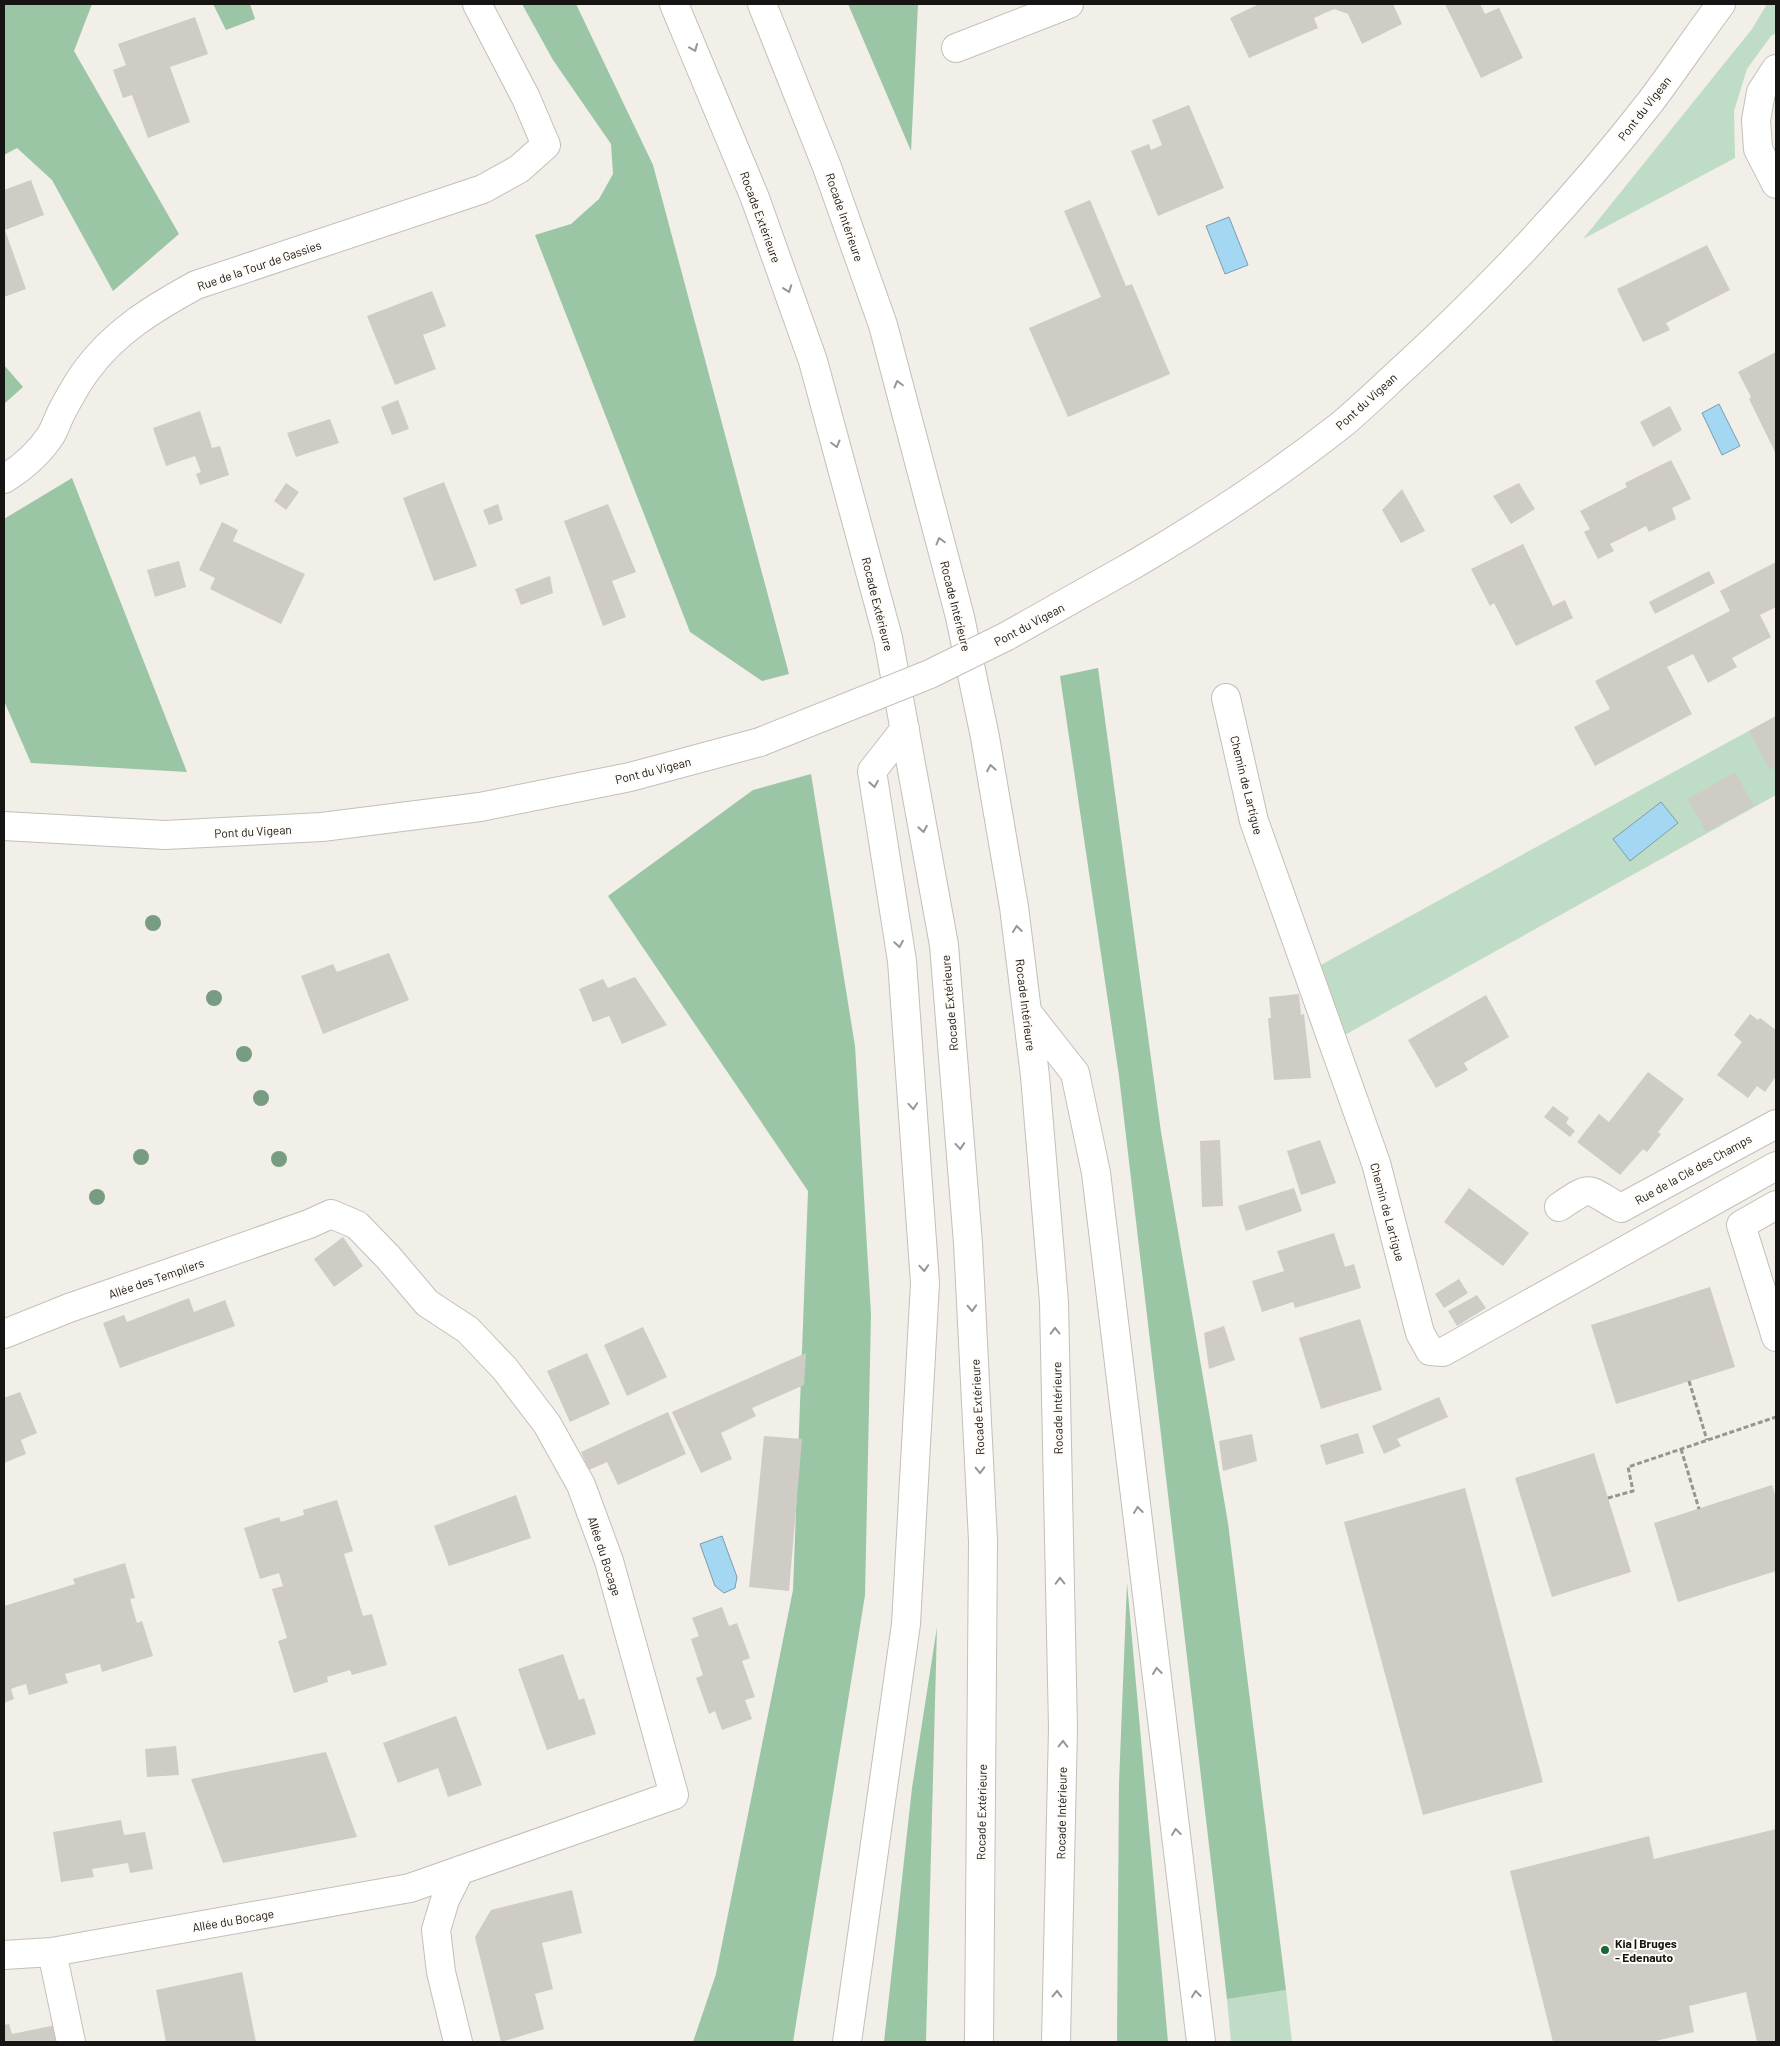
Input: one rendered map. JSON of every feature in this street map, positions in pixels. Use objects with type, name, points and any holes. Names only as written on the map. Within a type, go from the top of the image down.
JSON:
[{"type":"main road","name":"Rue de la Tour de Gassies","points":[[4,479],[16,472],[37,454],[51,434],[62,410],[86,371],[114,338],[156,307],[196,285],[483,189],[519,169],[546,145],[526,98],[477,4]]},
{"type":"main road","name":"Rocade Extérieure","points":[[674,4],[755,198],[813,361],[888,638],[944,945],[968,1243],[983,1541],[979,2042]]},
{"type":"main road","name":"Rocade Intérieure","points":[[762,4],[827,167],[883,325],[958,608],[992,775],[1014,907],[1035,1076],[1054,1302],[1063,1728],[1056,2042]]},
{"type":"main road","points":[[956,48],[1069,4]]},
{"type":"main road","name":"Pont du Vigean","points":[[4,826],[165,835],[322,827],[480,807],[630,777],[760,742],[930,674],[1006,636],[1197,528],[1342,424],[1501,275],[1586,181],[1652,100],[1721,4]]},
{"type":"main road","points":[[1776,68],[1761,92],[1756,120],[1758,149],[1776,184]]},
{"type":"main road","name":"Chemin de Lartigue","points":[[1226,698],[1254,821],[1376,1163],[1420,1334],[1430,1351],[1443,1352],[1776,1166]]},
{"type":"main road","points":[[848,2042],[906,1624],[925,1283],[902,961],[872,772],[905,729]]},
{"type":"main road","points":[[1027,1012],[1075,1073],[1096,1173],[1201,2042]]},
{"type":"main road","name":"Rue de la Clé des Champs","points":[[1559,1207],[1581,1191],[1593,1190],[1621,1208],[1776,1124]]},
{"type":"main road","points":[[1776,1206],[1741,1225],[1776,1337]]},
{"type":"main road","name":"Allée du Bocage","points":[[4,1955],[52,1952],[410,1888],[674,1795],[609,1560],[581,1485],[547,1424],[505,1369],[468,1330],[427,1304],[388,1257],[357,1225],[331,1214],[309,1224]]},
{"type":"main road","name":"Allée des Templiers","points":[[4,1334],[68,1308],[309,1224]]},
{"type":"main road","points":[[458,2042],[441,1972],[436,1930],[445,1900],[460,1870]]},
{"type":"main road","points":[[52,1952],[71,2042]]},
{"type":"path","points":[[1689,1381],[1707,1441]]},
{"type":"path","points":[[1608,1498],[1633,1491],[1628,1467],[1776,1417]]},
{"type":"path","points":[[1681,1449],[1699,1509]]},
{"type":"green space","points":[[4,4],[92,4],[74,51],[179,234],[113,291],[52,180],[17,148],[4,155]]},
{"type":"green space","points":[[213,4],[250,4],[255,19],[226,30]]},
{"type":"green space","points":[[522,4],[576,4],[653,165],[789,674],[762,681],[690,632],[535,235],[571,224],[599,199],[613,174],[611,144],[553,60]]},
{"type":"green space","points":[[848,4],[918,4],[911,151]]},
{"type":"green space","points":[[1767,4],[1776,4],[1776,33],[1771,36],[1747,69],[1734,111],[1735,158],[1583,239],[1752,29]]},
{"type":"green space","points":[[4,365],[23,387],[4,404]]},
{"type":"green space","points":[[72,478],[187,772],[31,763],[4,701],[4,519]]},
{"type":"green space","points":[[1098,668],[1161,1132],[1228,1523],[1286,1990],[1227,1999],[1119,1076],[1060,676]]},
{"type":"green space","points":[[1776,716],[1776,795],[1343,1036],[1319,966]]},
{"type":"green space","points":[[811,774],[855,1046],[871,1314],[865,1595],[793,2042],[693,2042],[716,1974],[793,1590],[808,1191],[608,896],[753,790]]},
{"type":"green space","points":[[1127,1583],[1168,2042],[1117,2042],[1119,1783]]},
{"type":"green space","points":[[937,1627],[926,2042],[884,2042],[912,1788]]},
{"type":"green space","points":[[1286,1990],[1292,2042],[1231,2042],[1227,1999]]},
{"type":"water","points":[[1229,217],[1248,265],[1225,274],[1206,226]]},
{"type":"water","points":[[1719,404],[1740,446],[1722,455],[1702,413]]},
{"type":"water","points":[[1661,802],[1678,823],[1630,861],[1613,839]]},
{"type":"water","points":[[722,1536],[737,1577],[735,1588],[724,1593],[715,1586],[700,1544]]},
{"type":"building","points":[[1259,4],[1393,4],[1402,24],[1362,44],[1348,14],[1334,9],[1314,18],[1318,28],[1249,58],[1230,18]]},
{"type":"building","points":[[1445,4],[1480,4],[1485,14],[1499,8],[1523,58],[1481,78]]},
{"type":"building","points":[[195,17],[208,54],[170,67],[190,122],[148,138],[132,95],[123,98],[113,70],[126,65],[118,44]]},
{"type":"building","points":[[1189,105],[1224,188],[1158,216],[1131,151],[1149,144],[1151,150],[1162,145],[1152,120]]},
{"type":"building","points":[[31,180],[44,215],[5,230],[26,289],[4,297],[4,190]]},
{"type":"building","points":[[1090,200],[1126,286],[1132,284],[1170,374],[1068,417],[1029,328],[1101,297],[1064,211]]},
{"type":"building","points":[[1707,245],[1730,290],[1666,323],[1670,330],[1643,342],[1617,289]]},
{"type":"building","points":[[432,291],[446,326],[423,335],[436,369],[395,385],[367,316]]},
{"type":"building","points":[[1776,352],[1776,454],[1738,372]]},
{"type":"building","points":[[398,400],[409,429],[392,435],[381,407]]},
{"type":"building","points":[[1670,406],[1682,430],[1653,447],[1640,422]]},
{"type":"building","points":[[200,411],[212,448],[220,446],[229,475],[200,485],[196,474],[201,472],[195,456],[166,466],[153,428]]},
{"type":"building","points":[[330,419],[339,443],[296,457],[287,433]]},
{"type":"building","points":[[1671,460],[1691,499],[1672,508],[1676,519],[1649,532],[1646,526],[1610,544],[1614,551],[1598,559],[1584,532],[1590,529],[1580,511],[1627,487],[1625,483]]},
{"type":"building","points":[[444,482],[477,566],[434,581],[403,498]]},
{"type":"building","points":[[286,483],[299,492],[286,510],[274,501]]},
{"type":"building","points":[[1519,483],[1535,509],[1511,524],[1493,496]]},
{"type":"building","points":[[1402,489],[1425,531],[1401,543],[1382,510]]},
{"type":"building","points":[[498,504],[503,520],[489,525],[483,510]]},
{"type":"building","points":[[608,504],[636,572],[612,581],[626,617],[603,626],[564,521]]},
{"type":"building","points":[[222,522],[238,530],[233,541],[305,574],[281,624],[210,589],[215,578],[199,570]]},
{"type":"building","points":[[1523,544],[1553,606],[1565,600],[1573,618],[1516,646],[1494,603],[1490,606],[1471,569]]},
{"type":"building","points":[[179,561],[186,587],[155,597],[147,570]]},
{"type":"building","points":[[1776,562],[1776,607],[1760,615],[1771,637],[1732,658],[1737,667],[1708,683],[1693,654],[1667,667],[1692,714],[1595,766],[1574,727],[1610,709],[1595,681],[1730,611],[1720,591]]},
{"type":"building","points":[[1709,571],[1715,583],[1655,614],[1649,602]]},
{"type":"building","points":[[550,576],[553,593],[521,605],[515,589]]},
{"type":"building","points":[[1776,716],[1776,766],[1770,770],[1749,731]]},
{"type":"building","points":[[1735,772],[1754,806],[1706,832],[1688,799]]},
{"type":"building","points":[[389,953],[409,1000],[323,1034],[301,976],[333,964],[337,972]]},
{"type":"building","points":[[635,977],[667,1025],[622,1044],[609,1016],[593,1022],[579,989],[603,979],[608,988]]},
{"type":"building","points":[[1299,994],[1301,1015],[1304,1014],[1311,1078],[1274,1080],[1268,1018],[1271,1018],[1269,997]]},
{"type":"building","points":[[1486,995],[1509,1037],[1464,1063],[1468,1070],[1436,1088],[1408,1040]]},
{"type":"building","points":[[1750,1014],[1758,1020],[1760,1018],[1776,1030],[1776,1076],[1765,1092],[1757,1086],[1748,1098],[1717,1075],[1742,1042],[1734,1035]]},
{"type":"building","points":[[1648,1072],[1684,1099],[1658,1132],[1661,1134],[1647,1152],[1643,1149],[1620,1175],[1577,1142],[1599,1114],[1609,1122]]},
{"type":"building","points":[[1553,1106],[1569,1118],[1566,1123],[1575,1131],[1570,1137],[1544,1117]]},
{"type":"building","points":[[1220,1140],[1223,1206],[1202,1207],[1200,1141]]},
{"type":"building","points":[[1320,1140],[1336,1183],[1301,1195],[1287,1151]]},
{"type":"building","points":[[1294,1188],[1302,1211],[1246,1231],[1238,1206]]},
{"type":"building","points":[[1469,1188],[1529,1233],[1503,1266],[1444,1222]]},
{"type":"building","points":[[1334,1233],[1345,1267],[1354,1264],[1361,1288],[1295,1308],[1293,1302],[1262,1312],[1252,1281],[1284,1271],[1277,1251]]},
{"type":"building","points":[[343,1237],[363,1266],[334,1287],[314,1259]]},
{"type":"building","points":[[1459,1279],[1468,1293],[1444,1308],[1435,1294]]},
{"type":"building","points":[[1710,1287],[1735,1367],[1616,1404],[1591,1325]]},
{"type":"building","points":[[1477,1295],[1486,1308],[1457,1326],[1448,1311]]},
{"type":"building","points":[[189,1298],[194,1312],[225,1300],[235,1326],[120,1368],[103,1323],[124,1315],[127,1322]]},
{"type":"building","points":[[1360,1319],[1382,1390],[1321,1409],[1299,1338]]},
{"type":"building","points":[[1224,1326],[1235,1360],[1209,1369],[1204,1333]]},
{"type":"building","points":[[643,1327],[667,1377],[627,1396],[604,1345]]},
{"type":"building","points":[[587,1353],[610,1404],[570,1422],[547,1371]]},
{"type":"building","points":[[806,1353],[804,1385],[752,1408],[756,1416],[721,1433],[732,1459],[701,1473],[672,1412]]},
{"type":"building","points":[[20,1392],[37,1433],[21,1440],[26,1454],[4,1463],[4,1398]]},
{"type":"building","points":[[1439,1397],[1448,1417],[1397,1439],[1401,1446],[1384,1454],[1372,1426]]},
{"type":"building","points":[[668,1412],[686,1454],[618,1485],[607,1462],[589,1470],[581,1452]]},
{"type":"building","points":[[1358,1433],[1364,1453],[1326,1465],[1320,1445]]},
{"type":"building","points":[[1252,1434],[1257,1461],[1223,1471],[1219,1441]]},
{"type":"building","points":[[764,1436],[802,1439],[789,1591],[749,1587]]},
{"type":"building","points":[[1594,1453],[1631,1572],[1552,1597],[1515,1478]]},
{"type":"building","points":[[1772,1485],[1776,1498],[1776,1571],[1678,1602],[1654,1523]]},
{"type":"building","points":[[1465,1488],[1543,1782],[1423,1815],[1344,1522]]},
{"type":"building","points":[[516,1495],[531,1538],[449,1566],[434,1526]]},
{"type":"building","points":[[337,1500],[353,1551],[344,1554],[363,1616],[372,1614],[387,1665],[352,1675],[350,1670],[327,1677],[328,1682],[294,1693],[278,1641],[287,1638],[272,1589],[283,1586],[279,1573],[260,1579],[244,1528],[279,1517],[281,1522],[304,1515],[303,1510]]},
{"type":"building","points":[[125,1563],[135,1598],[130,1599],[137,1623],[142,1621],[153,1656],[102,1672],[100,1664],[65,1674],[68,1683],[29,1695],[26,1684],[16,1687],[11,1689],[14,1699],[4,1703],[4,1606],[75,1584],[73,1579]]},
{"type":"building","points":[[722,1607],[729,1626],[737,1623],[750,1658],[742,1661],[755,1697],[745,1700],[752,1719],[722,1730],[715,1711],[709,1714],[696,1678],[703,1675],[691,1639],[699,1636],[692,1618]]},
{"type":"building","points":[[563,1654],[579,1700],[584,1698],[596,1734],[547,1750],[518,1669]]},
{"type":"building","points":[[456,1716],[482,1785],[448,1797],[438,1768],[398,1783],[383,1743]]},
{"type":"building","points":[[176,1746],[179,1775],[147,1777],[145,1749]]},
{"type":"building","points":[[326,1752],[357,1837],[223,1863],[191,1779]]},
{"type":"building","points":[[121,1820],[124,1835],[145,1832],[153,1869],[130,1873],[128,1863],[92,1869],[94,1877],[61,1882],[53,1832]]},
{"type":"building","points":[[1776,1829],[1776,2042],[1757,2042],[1746,1992],[1689,2006],[1694,2032],[1651,2042],[1553,2042],[1510,1871],[1649,1836],[1654,1859]]},
{"type":"building","points":[[572,1890],[582,1933],[542,1943],[553,1989],[535,1994],[544,2029],[501,2042],[475,1937],[491,1910]]},
{"type":"building","points":[[242,1972],[256,2042],[166,2042],[156,1990]]},
{"type":"building","points":[[9,2024],[12,2034],[56,2025],[60,2042],[4,2042],[4,2025]]},
{"type":"place","name":"Kia | Bruges - Edenauto","points":[[1605,1950]]}]
